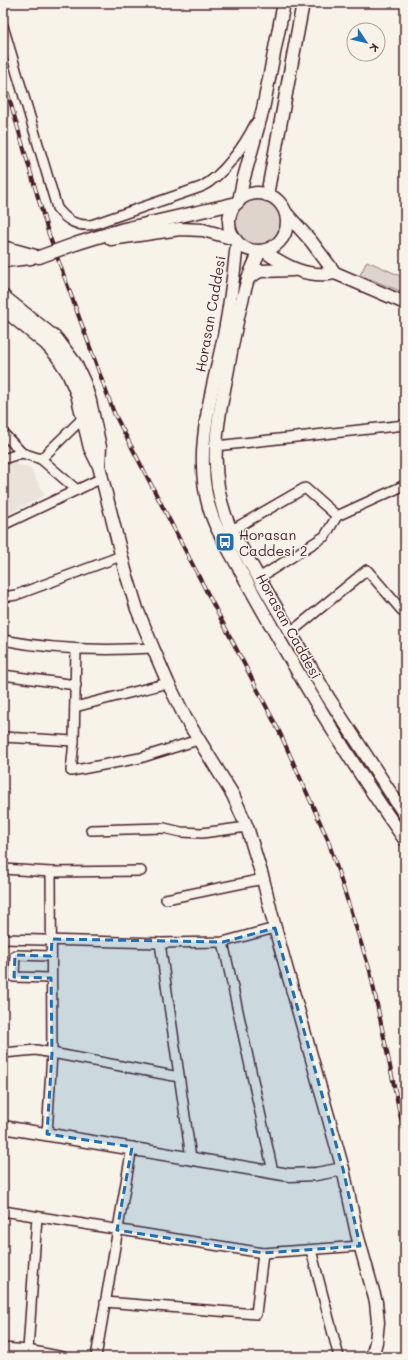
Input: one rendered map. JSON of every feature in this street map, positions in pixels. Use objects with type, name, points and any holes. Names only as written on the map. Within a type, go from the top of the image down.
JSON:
[{"type":"street","points":[[284,3],[263,109],[238,202],[233,208],[229,219],[231,231],[236,240],[246,249],[262,251],[297,270],[312,274],[335,274],[405,304]]},
{"type":"street","points":[[267,195],[303,3]]},
{"type":"street","points":[[3,26],[57,208],[67,219],[76,224],[86,226],[94,224],[201,187],[210,182],[242,146],[263,109]]},
{"type":"street","points":[[4,262],[39,257],[124,228],[238,202],[252,194],[267,195],[280,203],[286,213],[311,241],[335,274]]},
{"type":"street","points":[[262,251],[275,246],[283,237],[287,225],[286,213]]},
{"type":"street","points":[[78,243],[180,229],[203,230],[236,240]]},
{"type":"street","name":"Horasan Caddesi","points":[[236,240],[235,265],[224,334],[205,426],[204,474],[210,510],[221,536],[302,682],[352,762],[405,840]]},
{"type":"street","points":[[3,247],[39,257]]},
{"type":"street","name":"Horasan Caddesi","points":[[262,251],[248,278],[221,398],[216,446],[219,494],[226,517],[232,530],[290,633],[350,733],[405,815]]},
{"type":"street","points":[[248,278],[260,271],[297,270]]},
{"type":"street","points":[[3,296],[57,340],[75,363],[84,382],[100,447],[101,472],[121,556],[137,609],[152,648],[168,683],[198,740],[229,788],[247,827],[263,879],[274,928],[343,1169],[360,1246],[374,1293],[377,1312],[377,1332],[372,1357]]},
{"type":"street","points":[[3,309],[38,336],[60,360],[72,380],[90,448],[101,472]]},
{"type":"street","points":[[41,459],[83,418]]},
{"type":"street","points":[[216,446],[405,425]]},
{"type":"street","points":[[3,433],[22,453],[41,459],[77,490]]},
{"type":"street","points":[[3,459],[22,453]]},
{"type":"street","points":[[3,526],[77,490],[101,472]]},
{"type":"street","points":[[259,578],[325,536],[337,516],[405,485]]},
{"type":"street","points":[[232,530],[305,488],[337,516]]},
{"type":"street","points":[[3,597],[16,595],[121,556]]},
{"type":"street","points":[[290,633],[367,570],[405,614]]},
{"type":"street","points":[[3,640],[28,645],[76,650],[152,648]]},
{"type":"street","points":[[76,650],[74,741],[70,771],[140,758],[198,740]]},
{"type":"street","points":[[3,676],[76,685]]},
{"type":"street","points":[[75,706],[168,683]]},
{"type":"street","points":[[3,737],[74,741]]},
{"type":"street","points":[[91,830],[164,828],[181,832],[202,833],[247,827]]},
{"type":"street","points":[[3,869],[51,872],[141,871]]},
{"type":"street","points":[[47,1134],[52,1053],[51,872]]},
{"type":"street","points":[[166,899],[263,879]]},
{"type":"street","points":[[3,939],[52,939],[160,943],[223,942],[274,928]]},
{"type":"street","points":[[223,942],[272,1172]]},
{"type":"street","points":[[160,943],[191,1158]]},
{"type":"street","points":[[51,956],[15,955],[14,977],[51,978]]},
{"type":"street","points":[[3,1053],[36,1050],[179,1077]]},
{"type":"street","points":[[3,1127],[132,1147],[289,1175],[302,1175],[343,1169]]},
{"type":"street","points":[[96,1357],[132,1147]]},
{"type":"street","points":[[3,1211],[263,1253],[360,1246]]},
{"type":"street","points":[[28,1350],[37,1217]]},
{"type":"street","points":[[311,1250],[339,1357]]},
{"type":"street","points":[[105,1302],[256,1314],[263,1253]]},
{"type":"street","points":[[3,1348],[28,1350],[63,1357]]},
{"type":"highlighted area","points":[[275,928],[343,1169],[360,1246],[263,1253],[117,1230],[132,1147],[47,1134],[52,1053],[51,978],[14,977],[15,955],[51,956],[52,939],[223,942]]},
{"type":"shaded area","points":[[263,199],[275,205],[280,213],[280,231],[275,239],[267,244],[253,245],[241,239],[236,231],[235,217],[241,205],[249,200]]},
{"type":"shaded area","points":[[367,261],[405,278],[405,293],[360,275]]},
{"type":"shaded area","points":[[7,462],[30,468],[45,495],[3,517],[3,464]]},
{"type":"railway","points":[[3,77],[48,232],[114,413],[280,733],[328,840],[370,971],[404,1133],[405,1153]]},
{"type":"place","name":"Horasan Caddesi 2","points":[[225,542]]}]
